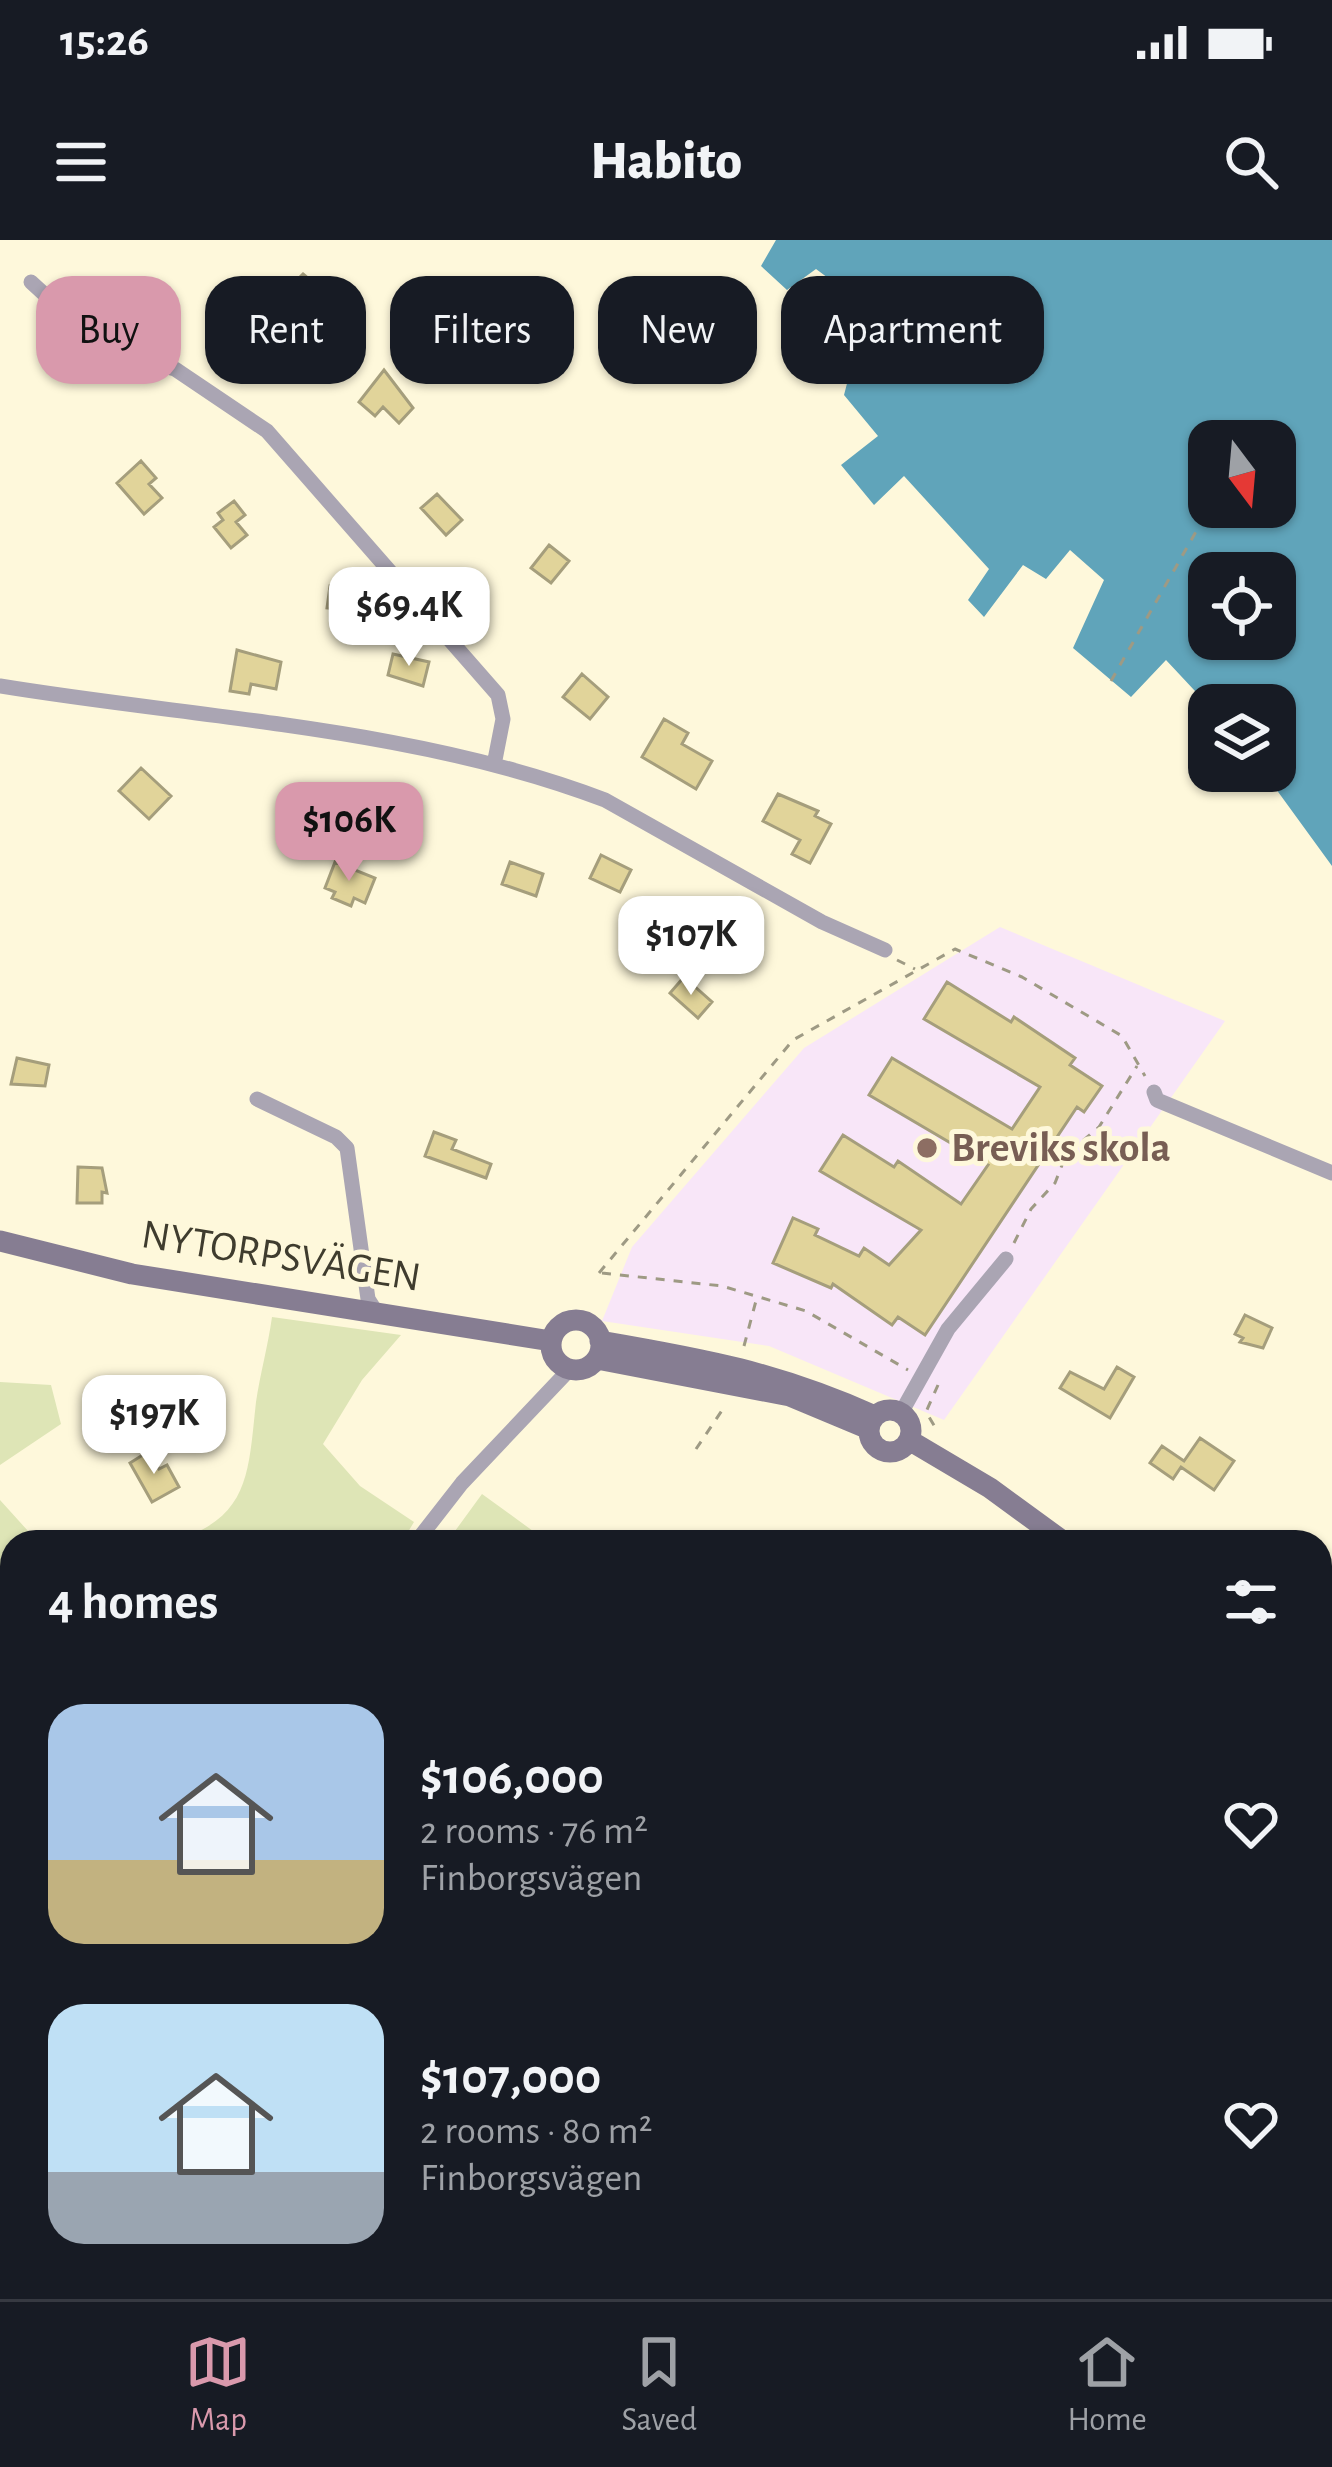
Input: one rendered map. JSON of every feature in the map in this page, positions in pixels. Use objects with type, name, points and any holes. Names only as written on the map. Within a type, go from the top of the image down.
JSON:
[{"type":"street","points":[[31,282],[104,350],[175,369],[267,430],[498,695],[502,719],[494,765]]},
{"type":"street","points":[[0,686],[333,735],[494,765],[605,800],[822,922],[885,950]]},
{"type":"street","points":[[1154,1092],[1157,1100],[1332,1173]]},
{"type":"street","points":[[257,1099],[336,1137],[347,1148],[374,1310]]},
{"type":"street","name":"NYTORPSVÄGEN","points":[[0,1241],[132,1274],[551,1341]]},
{"type":"street","points":[[901,1413],[949,1329],[1006,1259]]},
{"type":"street","points":[[569,1370],[554,1358],[551,1341],[557,1328],[573,1321],[589,1323],[598,1350]]},
{"type":"street","points":[[426,1530],[569,1370],[583,1369],[598,1350]]},
{"type":"street","points":[[598,1350],[740,1365],[796,1381],[872,1422]]},
{"type":"street","points":[[888,1410],[901,1413],[909,1423],[909,1440],[900,1449],[886,1451],[873,1444],[872,1422],[888,1410]]},
{"type":"street","points":[[909,1440],[990,1488],[1048,1530]]},
{"type":"path","points":[[1111,681],[1198,528]]},
{"type":"path","points":[[949,1439],[931,1427],[926,1412],[940,1386],[806,1311],[722,1286],[598,1273],[793,1040],[955,949],[973,952],[1123,1036],[1154,1092]]},
{"type":"path","points":[[885,950],[916,970]]},
{"type":"path","points":[[1006,1259],[1031,1209],[1055,1183],[1066,1155],[1099,1127],[1138,1064]]},
{"type":"shaded area","name":"Breviks skola","points":[[1000,927],[1225,1021],[944,1420],[769,1346],[602,1321],[632,1247],[804,1048]]},
{"type":"green space","points":[[272,1317],[401,1335],[362,1380],[323,1444],[360,1486],[414,1522],[409,1530],[201,1530],[230,1507],[240,1490],[251,1451]]},
{"type":"green space","points":[[0,1382],[51,1385],[61,1424],[0,1465]]},
{"type":"green space","points":[[482,1494],[532,1530],[456,1530]]},
{"type":"green space","points":[[0,1500],[27,1530],[0,1530]]},
{"type":"water","points":[[776,240],[1332,240],[1332,866],[1278,792],[1296,792],[1296,684],[1188,684],[1166,660],[1131,697],[1073,648],[1104,580],[1070,550],[1046,579],[1023,565],[984,617],[968,600],[989,569],[904,476],[874,505],[841,465],[878,436],[844,395],[847,384],[1044,384],[1044,276],[825,276],[816,269],[806,276],[781,276],[781,284],[761,266]]},
{"type":"building","points":[[384,370],[390,384],[413,408],[399,423],[383,407],[375,416],[359,402]]},
{"type":"building","points":[[141,461],[156,478],[149,484],[162,498],[144,514],[117,483]]},
{"type":"building","points":[[437,494],[462,520],[446,535],[421,508]]},
{"type":"building","points":[[234,501],[245,515],[236,522],[247,535],[231,548],[214,527],[223,520],[218,513]]},
{"type":"building","points":[[549,545],[569,561],[551,583],[531,568]]},
{"type":"building","points":[[330,586],[367,592],[360,630],[335,626],[338,609],[327,608]]},
{"type":"building","points":[[237,650],[281,662],[276,689],[251,684],[249,694],[230,691]]},
{"type":"building","points":[[393,654],[429,662],[423,686],[388,675]]},
{"type":"building","points":[[582,674],[608,697],[590,719],[563,697]]},
{"type":"building","points":[[664,719],[688,733],[682,744],[712,761],[696,789],[642,757]]},
{"type":"building","points":[[141,768],[171,796],[149,819],[119,791]]},
{"type":"building","points":[[778,794],[818,811],[815,816],[831,824],[810,863],[792,854],[800,840],[763,821]]},
{"type":"building","points":[[601,855],[631,870],[620,892],[590,878]]},
{"type":"building","points":[[335,862],[375,878],[365,903],[354,898],[351,906],[332,898],[335,892],[325,888]]},
{"type":"building","points":[[510,862],[543,874],[536,896],[502,884]]},
{"type":"building","points":[[684,977],[712,1002],[698,1018],[670,993]]},
{"type":"building","points":[[947,982],[1011,1022],[1014,1017],[1075,1058],[1070,1065],[1102,1086],[1084,1112],[1077,1107],[925,1335],[898,1317],[892,1325],[833,1284],[831,1288],[773,1263],[793,1218],[818,1229],[815,1235],[859,1256],[864,1248],[889,1265],[921,1230],[820,1171],[843,1135],[894,1167],[898,1161],[961,1204],[988,1165],[869,1095],[892,1058],[1012,1129],[1040,1087],[924,1019]]},
{"type":"building","points":[[17,1058],[49,1065],[45,1086],[11,1084]]},
{"type":"building","points":[[434,1132],[456,1140],[452,1149],[491,1164],[486,1178],[425,1156]]},
{"type":"building","points":[[78,1167],[102,1168],[107,1193],[102,1192],[102,1203],[77,1203]]},
{"type":"building","points":[[1245,1315],[1272,1328],[1263,1348],[1240,1342],[1243,1338],[1235,1334]]},
{"type":"building","points":[[1117,1367],[1134,1377],[1110,1418],[1060,1388],[1070,1372],[1104,1389]]},
{"type":"building","points":[[1200,1438],[1234,1461],[1214,1490],[1181,1467],[1173,1479],[1150,1463],[1162,1446],[1184,1461]]},
{"type":"building","points":[[149,1451],[159,1469],[167,1465],[179,1487],[152,1502],[130,1463]]},
{"type":"place","name":"Breviks skola","points":[[927,1148]]}]
